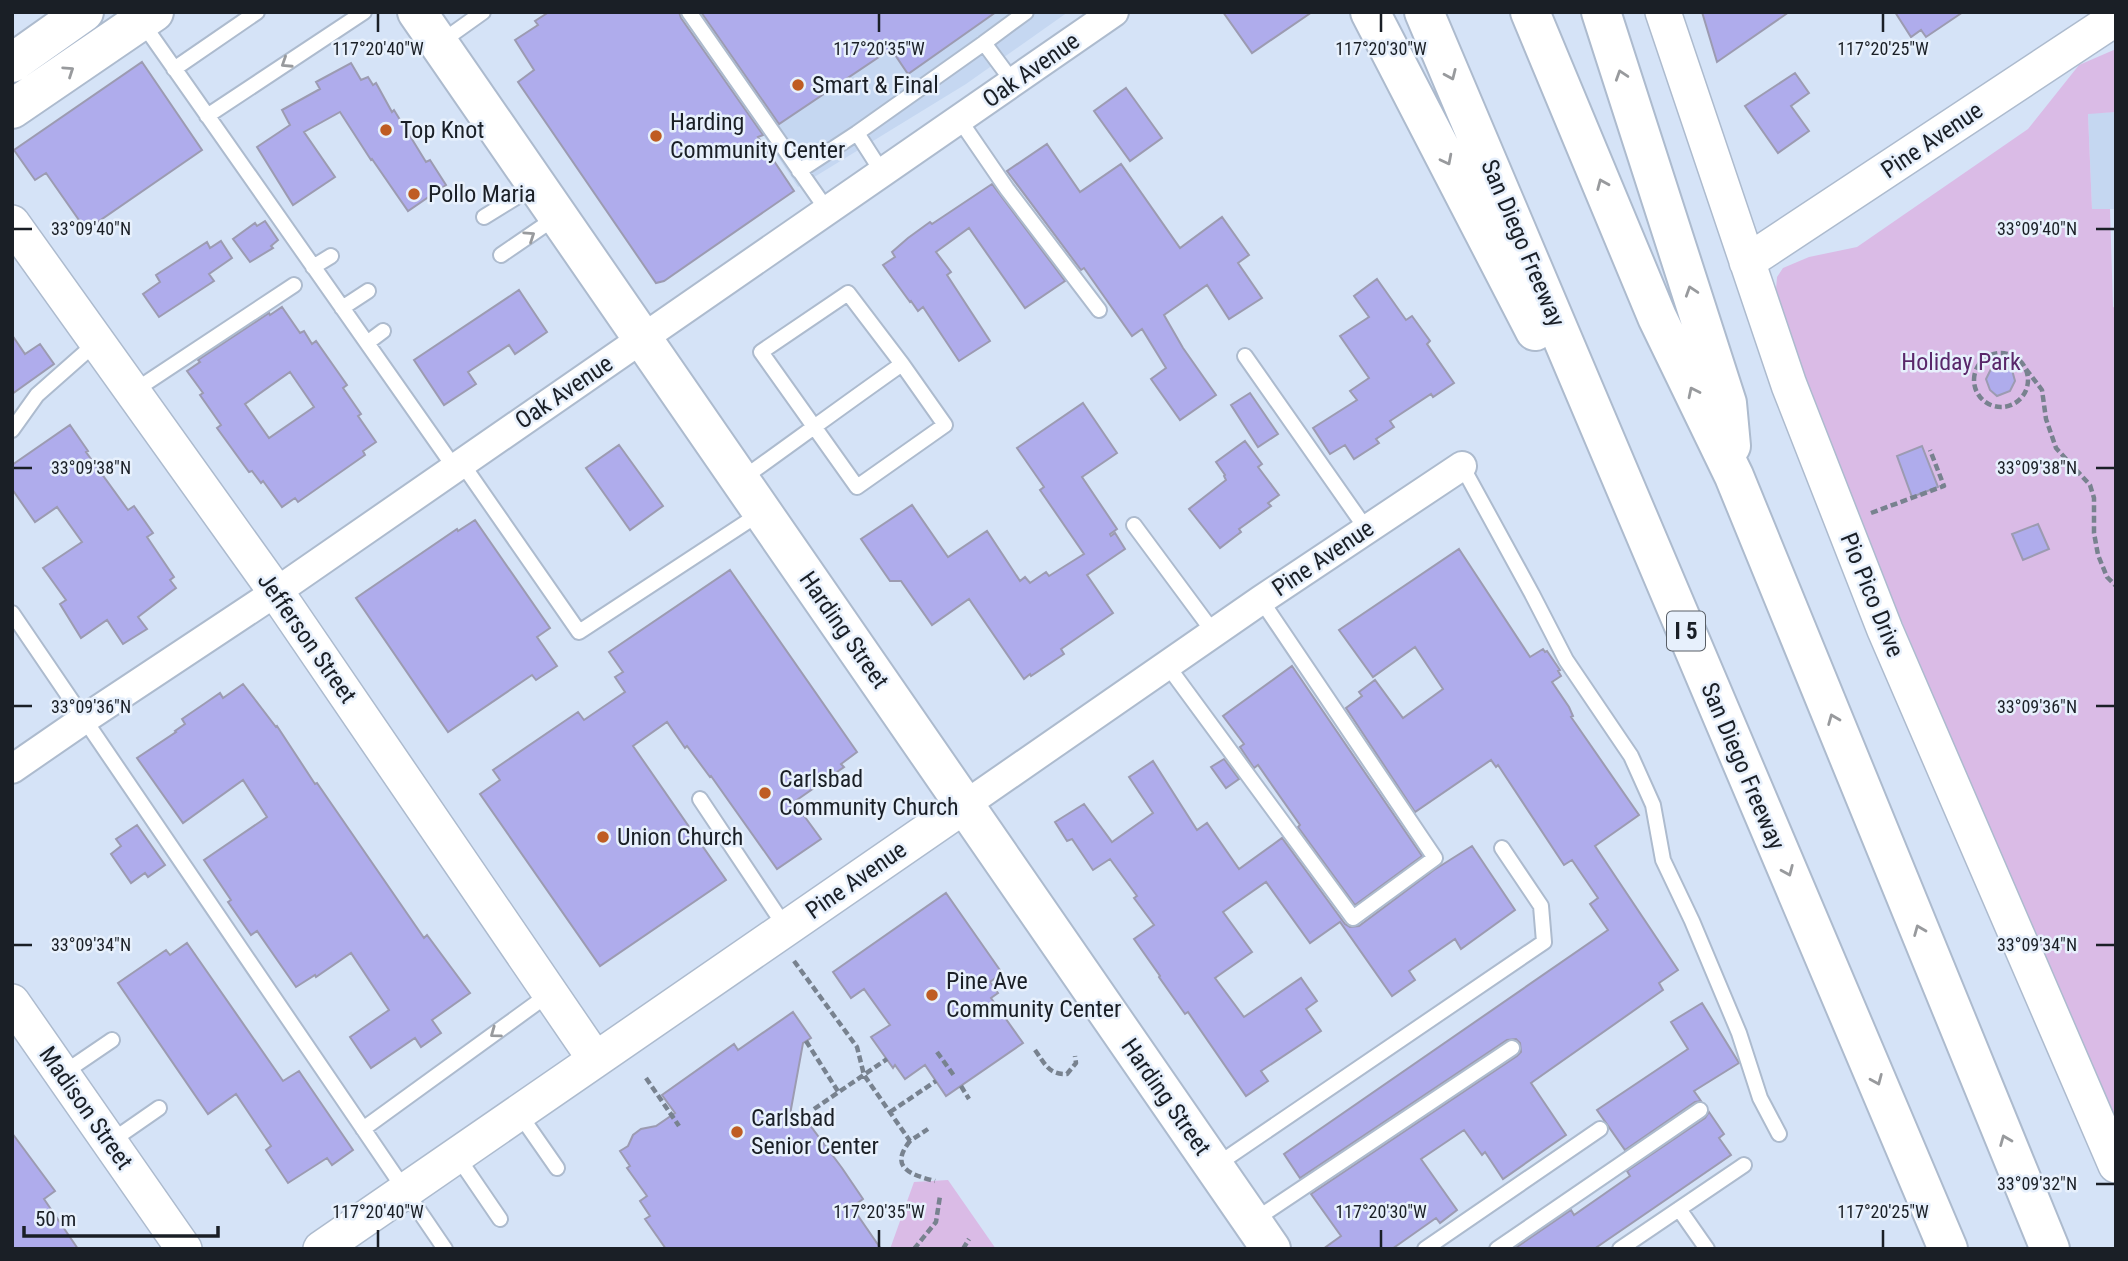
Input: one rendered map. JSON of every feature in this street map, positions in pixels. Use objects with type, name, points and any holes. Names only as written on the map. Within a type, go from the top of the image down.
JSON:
[{"type":"main road","points":[[12,63],[84,12]]},
{"type":"main road","name":"Harding Street","points":[[417,12],[1261,1235]]},
{"type":"main road","points":[[1370,12],[1669,591]]},
{"type":"main road","name":"San Diego Freeway","points":[[1424,12],[1948,1249]]},
{"type":"main road","points":[[1530,12],[1657,317],[1734,476],[2050,1249]]},
{"type":"main road","points":[[1601,12],[1727,403],[1734,476]]},
{"type":"main road","points":[[12,109],[148,17]]},
{"type":"street","name":"Oak Avenue","points":[[12,769],[275,592],[1114,12]]},
{"type":"street","name":"Pio Pico Drive","points":[[1664,12],[1788,385],[1885,630],[2116,1165]]},
{"type":"street","name":"Pine Avenue","points":[[1747,262],[2116,18]]},
{"type":"street","name":"Jefferson Street","points":[[12,223],[275,592],[595,1059]]},
{"type":"street","name":"Pine Avenue","points":[[321,1249],[595,1059],[790,944],[965,805],[1261,600],[1462,466]]},
{"type":"street","name":"Madison Street","points":[[12,1002],[184,1249]]},
{"type":"lane","points":[[174,69],[257,12]]},
{"type":"lane","points":[[207,116],[364,12]]},
{"type":"lane","points":[[438,44],[483,12]]},
{"type":"lane","points":[[689,12],[827,210]]},
{"type":"lane","points":[[799,171],[857,133],[1026,12]]},
{"type":"lane","points":[[148,17],[174,69],[366,343],[579,632],[762,512]]},
{"type":"lane","points":[[984,43],[1013,82]]},
{"type":"lane","points":[[958,120],[1099,310]]},
{"type":"lane","points":[[857,133],[882,172]]},
{"type":"lane","points":[[484,216],[537,185]]},
{"type":"lane","points":[[501,255],[558,216]]},
{"type":"lane","points":[[313,267],[331,256]]},
{"type":"lane","points":[[133,392],[294,285]]},
{"type":"lane","points":[[342,308],[368,291]]},
{"type":"lane","points":[[848,293],[902,364],[945,425],[857,487],[761,352],[848,293]]},
{"type":"lane","points":[[366,343],[383,331]]},
{"type":"lane","points":[[12,430],[37,395],[97,342]]},
{"type":"lane","points":[[1245,356],[1367,530]]},
{"type":"lane","points":[[740,480],[902,364]]},
{"type":"lane","points":[[1462,466],[1566,660],[1631,756],[1653,805],[1663,860],[1739,1033],[1760,1098],[1779,1134]]},
{"type":"lane","points":[[1134,525],[1214,633]]},
{"type":"lane","points":[[1167,665],[1353,918],[1434,858],[1261,600]]},
{"type":"lane","points":[[12,613],[445,1249]]},
{"type":"lane","points":[[700,799],[790,944]]},
{"type":"lane","points":[[1214,1167],[1544,942],[1541,906],[1502,848]]},
{"type":"lane","points":[[363,1129],[550,993]]},
{"type":"lane","points":[[62,1074],[112,1040]]},
{"type":"lane","points":[[1261,1235],[1512,1048]]},
{"type":"lane","points":[[110,1142],[159,1108]]},
{"type":"lane","points":[[1497,1249],[1700,1110]]},
{"type":"lane","points":[[518,1112],[557,1168]]},
{"type":"lane","points":[[1425,1249],[1600,1129]]},
{"type":"lane","points":[[456,1155],[500,1219]]},
{"type":"lane","points":[[1620,1249],[1744,1165]]},
{"type":"lane","points":[[1679,1209],[1707,1249]]},
{"type":"path","points":[[2026,369],[2028,378],[2023,395],[2017,402],[2009,405],[1991,405],[1974,385],[1976,368],[1989,356],[2006,353],[2014,356],[2026,369],[2042,390],[2046,419],[2056,448],[2090,485],[2094,498],[2094,533],[2098,555],[2107,577],[2116,586]]},
{"type":"path","points":[[1871,514],[1944,486],[1930,450]]},
{"type":"path","points":[[790,944],[857,1047],[863,1075],[911,1142]]},
{"type":"path","points":[[806,1041],[839,1093]]},
{"type":"path","points":[[1035,1051],[1051,1071],[1057,1074],[1067,1074],[1076,1063],[1075,1056]]},
{"type":"path","points":[[937,1052],[955,1077]]},
{"type":"path","points":[[814,1109],[887,1059]]},
{"type":"path","points":[[943,1076],[951,1072]]},
{"type":"path","points":[[646,1078],[679,1126]]},
{"type":"path","points":[[890,1112],[936,1081]]},
{"type":"path","points":[[961,1086],[969,1098]]},
{"type":"path","points":[[928,1129],[911,1142],[901,1156],[902,1165],[914,1176],[935,1181]]},
{"type":"path","points":[[914,1249],[936,1222],[940,1196]]},
{"type":"path","points":[[963,1249],[969,1238]]},
{"type":"shaded area","points":[[681,12],[1068,12],[966,84],[798,187]]},
{"type":"shaded area","points":[[2116,112],[2116,209],[2092,209],[2088,113]]},
{"type":"green space","name":"Holiday Park","points":[[2116,49],[2116,112],[2088,114],[2092,209],[2110,209],[2113,307],[2116,308],[2116,1127],[1841,478],[1775,302],[1777,277],[1783,268],[1809,257],[1857,247],[2028,129],[2079,65]]},
{"type":"green space","points":[[948,1180],[996,1249],[890,1249],[914,1182]]},
{"type":"building","name":"Harding Community Center","points":[[549,12],[679,12],[763,135],[758,137],[794,191],[664,281],[656,283],[518,82],[534,70],[515,40],[538,25],[535,21]]},
{"type":"building","name":"Smart & Final","points":[[701,12],[996,12],[908,74],[891,49],[779,124]]},
{"type":"building","points":[[1223,12],[1312,12],[1252,53]]},
{"type":"building","points":[[1702,12],[1789,12],[1717,62]]},
{"type":"building","points":[[1895,12],[1963,12],[1926,37],[1921,30],[1911,37]]},
{"type":"building","points":[[142,62],[202,150],[86,230],[46,173],[35,180],[14,150]]},
{"type":"building","points":[[351,63],[361,80],[368,77],[373,85],[376,83],[426,162],[430,160],[446,185],[408,211],[340,112],[304,132],[335,177],[293,205],[257,147],[290,125],[282,110],[320,89],[316,82]]},
{"type":"building","points":[[1795,73],[1809,93],[1791,106],[1809,131],[1778,153],[1745,106]]},
{"type":"building","points":[[1126,88],[1162,138],[1130,161],[1094,111]]},
{"type":"building","points":[[1047,144],[1080,192],[1121,164],[1180,248],[1222,217],[1249,255],[1238,263],[1262,298],[1229,319],[1207,285],[1164,315],[1216,395],[1180,420],[1151,379],[1166,368],[1142,329],[1132,336],[1084,268],[1081,270],[1007,171]]},
{"type":"building","points":[[992,184],[1065,281],[1025,308],[969,228],[936,252],[951,272],[947,275],[990,341],[959,361],[923,307],[918,311],[883,265],[895,257],[892,252],[908,238]]},
{"type":"building","points":[[265,221],[278,240],[271,246],[273,248],[250,262],[233,239],[255,223],[257,226]]},
{"type":"building","points":[[221,241],[232,258],[209,274],[214,281],[159,317],[143,294],[160,282],[156,275],[207,242],[210,248]]},
{"type":"building","points":[[1377,279],[1406,320],[1412,316],[1430,341],[1427,344],[1454,383],[1433,397],[1431,394],[1390,421],[1394,427],[1376,439],[1379,443],[1354,459],[1345,445],[1330,454],[1313,428],[1357,400],[1350,391],[1369,378],[1340,336],[1369,317],[1354,296]]},
{"type":"building","points":[[519,290],[547,332],[515,354],[509,345],[468,372],[476,384],[444,405],[414,360]]},
{"type":"building","points":[[282,307],[300,333],[304,331],[312,344],[316,341],[347,385],[343,388],[376,442],[363,451],[365,455],[298,502],[295,498],[282,507],[263,481],[261,483],[252,471],[249,472],[217,428],[221,425],[187,371],[200,362],[198,360],[269,313],[270,315]],"holes":[[[290,372],[314,407],[269,438],[245,404]]]},
{"type":"building","points":[[12,335],[25,354],[40,344],[54,364],[12,394]]},
{"type":"building","points":[[2002,365],[2012,370],[2015,381],[2010,391],[1997,396],[1990,390],[1986,379],[1992,367]]},
{"type":"building","points":[[1250,393],[1278,434],[1258,447],[1231,405]]},
{"type":"building","points":[[1083,403],[1117,453],[1082,477],[1117,529],[1111,536],[1115,533],[1125,549],[1087,575],[1113,613],[1061,649],[1064,654],[1024,679],[969,599],[932,625],[901,581],[890,581],[861,539],[912,505],[948,557],[987,531],[1020,581],[1025,577],[1030,583],[1046,572],[1049,576],[1084,554],[1040,490],[1044,487],[1017,448]]},
{"type":"building","points":[[70,425],[128,510],[134,506],[153,533],[147,537],[174,577],[170,580],[176,588],[138,617],[147,629],[123,644],[107,620],[81,638],[60,604],[66,600],[43,568],[82,542],[57,507],[35,522],[12,489],[12,465]]},
{"type":"building","points":[[1245,441],[1262,464],[1258,467],[1279,495],[1268,503],[1271,506],[1239,529],[1241,532],[1220,548],[1189,509],[1226,480],[1216,462]]},
{"type":"building","points":[[619,445],[663,506],[630,530],[586,468]]},
{"type":"building","points":[[1922,446],[1938,487],[1912,497],[1897,456]]},
{"type":"building","points":[[475,520],[550,628],[537,637],[557,666],[536,680],[532,675],[448,732],[356,598],[457,529],[458,531]]},
{"type":"building","points":[[2038,524],[2049,549],[2023,560],[2012,534]]},
{"type":"building","points":[[1459,549],[1530,657],[1543,649],[1560,670],[1558,671],[1561,676],[1552,682],[1569,707],[1573,716],[1571,717],[1639,815],[1595,846],[1678,970],[1659,983],[1663,990],[1531,1083],[1566,1135],[1503,1179],[1485,1152],[1482,1155],[1464,1130],[1421,1159],[1457,1210],[1440,1223],[1436,1218],[1392,1249],[1323,1249],[1341,1236],[1311,1194],[1517,1056],[1521,1052],[1520,1043],[1516,1039],[1507,1040],[1300,1178],[1284,1154],[1608,930],[1590,904],[1598,898],[1572,860],[1564,865],[1498,765],[1496,767],[1491,760],[1415,812],[1346,708],[1362,696],[1359,692],[1375,680],[1403,718],[1443,689],[1415,647],[1373,677],[1339,630]]},
{"type":"building","points":[[730,570],[857,752],[841,764],[844,767],[794,802],[821,839],[777,869],[711,776],[687,746],[685,748],[667,722],[633,746],[726,880],[600,966],[480,794],[500,780],[493,770],[578,712],[584,720],[625,692],[615,677],[623,672],[609,652]]},
{"type":"building","points":[[1292,666],[1422,856],[1355,905],[1298,827],[1300,825],[1258,765],[1254,768],[1240,747],[1244,744],[1223,716]]},
{"type":"building","points":[[243,684],[277,726],[424,938],[427,935],[470,993],[432,1020],[441,1033],[421,1047],[415,1038],[371,1068],[350,1037],[389,1010],[351,953],[296,987],[257,931],[251,935],[204,860],[267,817],[243,780],[183,823],[137,758],[176,732],[185,724],[182,719],[220,693],[223,698]]},
{"type":"building","points":[[1224,759],[1239,779],[1226,788],[1211,767]]},
{"type":"building","points":[[1153,761],[1197,830],[1207,823],[1239,869],[1282,838],[1345,924],[1350,927],[1359,926],[1434,870],[1472,846],[1515,910],[1461,949],[1455,939],[1409,971],[1415,980],[1392,996],[1340,922],[1310,943],[1266,882],[1223,912],[1252,952],[1215,978],[1244,1017],[1301,978],[1317,1001],[1306,1009],[1321,1031],[1261,1071],[1268,1081],[1246,1096],[1134,939],[1154,925],[1134,898],[1137,896],[1110,859],[1093,870],[1072,839],[1067,841],[1055,822],[1084,804],[1112,842],[1153,813],[1129,777]]},
{"type":"building","points":[[137,825],[165,865],[148,877],[145,873],[131,883],[111,854],[121,846],[116,839]]},
{"type":"building","name":"Pine Ave Community Center","points":[[946,893],[1002,973],[990,982],[998,993],[991,998],[1023,1043],[946,1096],[925,1065],[905,1079],[895,1065],[893,1068],[871,1037],[890,1025],[864,989],[851,998],[833,972]]},
{"type":"building","points":[[187,943],[283,1081],[299,1071],[353,1150],[332,1165],[327,1158],[288,1183],[266,1150],[271,1146],[236,1094],[208,1114],[118,983],[166,950],[170,955]]},
{"type":"building","points":[[1702,1003],[1739,1063],[1694,1091],[1701,1101],[1695,1102],[1625,1150],[1597,1110],[1688,1049],[1671,1022]]},
{"type":"building","name":"Carlsbad Senior Center","points":[[793,1012],[811,1038],[803,1043],[789,1120],[800,1112],[842,1168],[863,1199],[852,1207],[881,1249],[666,1249],[645,1219],[650,1216],[640,1201],[647,1196],[627,1168],[630,1166],[620,1151],[628,1146],[633,1135],[641,1129],[656,1126],[675,1113],[662,1095],[734,1044],[738,1050]]},
{"type":"building","points":[[1709,1112],[1724,1134],[1719,1138],[1731,1155],[1594,1249],[1514,1249],[1571,1210],[1574,1215],[1630,1176],[1627,1171],[1705,1118]]},
{"type":"building","points":[[12,1133],[55,1191],[44,1199],[78,1249],[12,1249]]},
{"type":"place","name":"Smart & Final","points":[[798,85]]},
{"type":"place","name":"Top Knot","points":[[386,130]]},
{"type":"place","name":"Harding Community Center","points":[[656,136]]},
{"type":"place","name":"Pollo Maria","points":[[414,194]]},
{"type":"place","name":"Carlsbad Community Church","points":[[765,793]]},
{"type":"place","name":"Union Church","points":[[603,837]]},
{"type":"place","name":"Pine Ave Community Center","points":[[932,995]]},
{"type":"place","name":"Carlsbad Senior Center","points":[[737,1132]]}]
